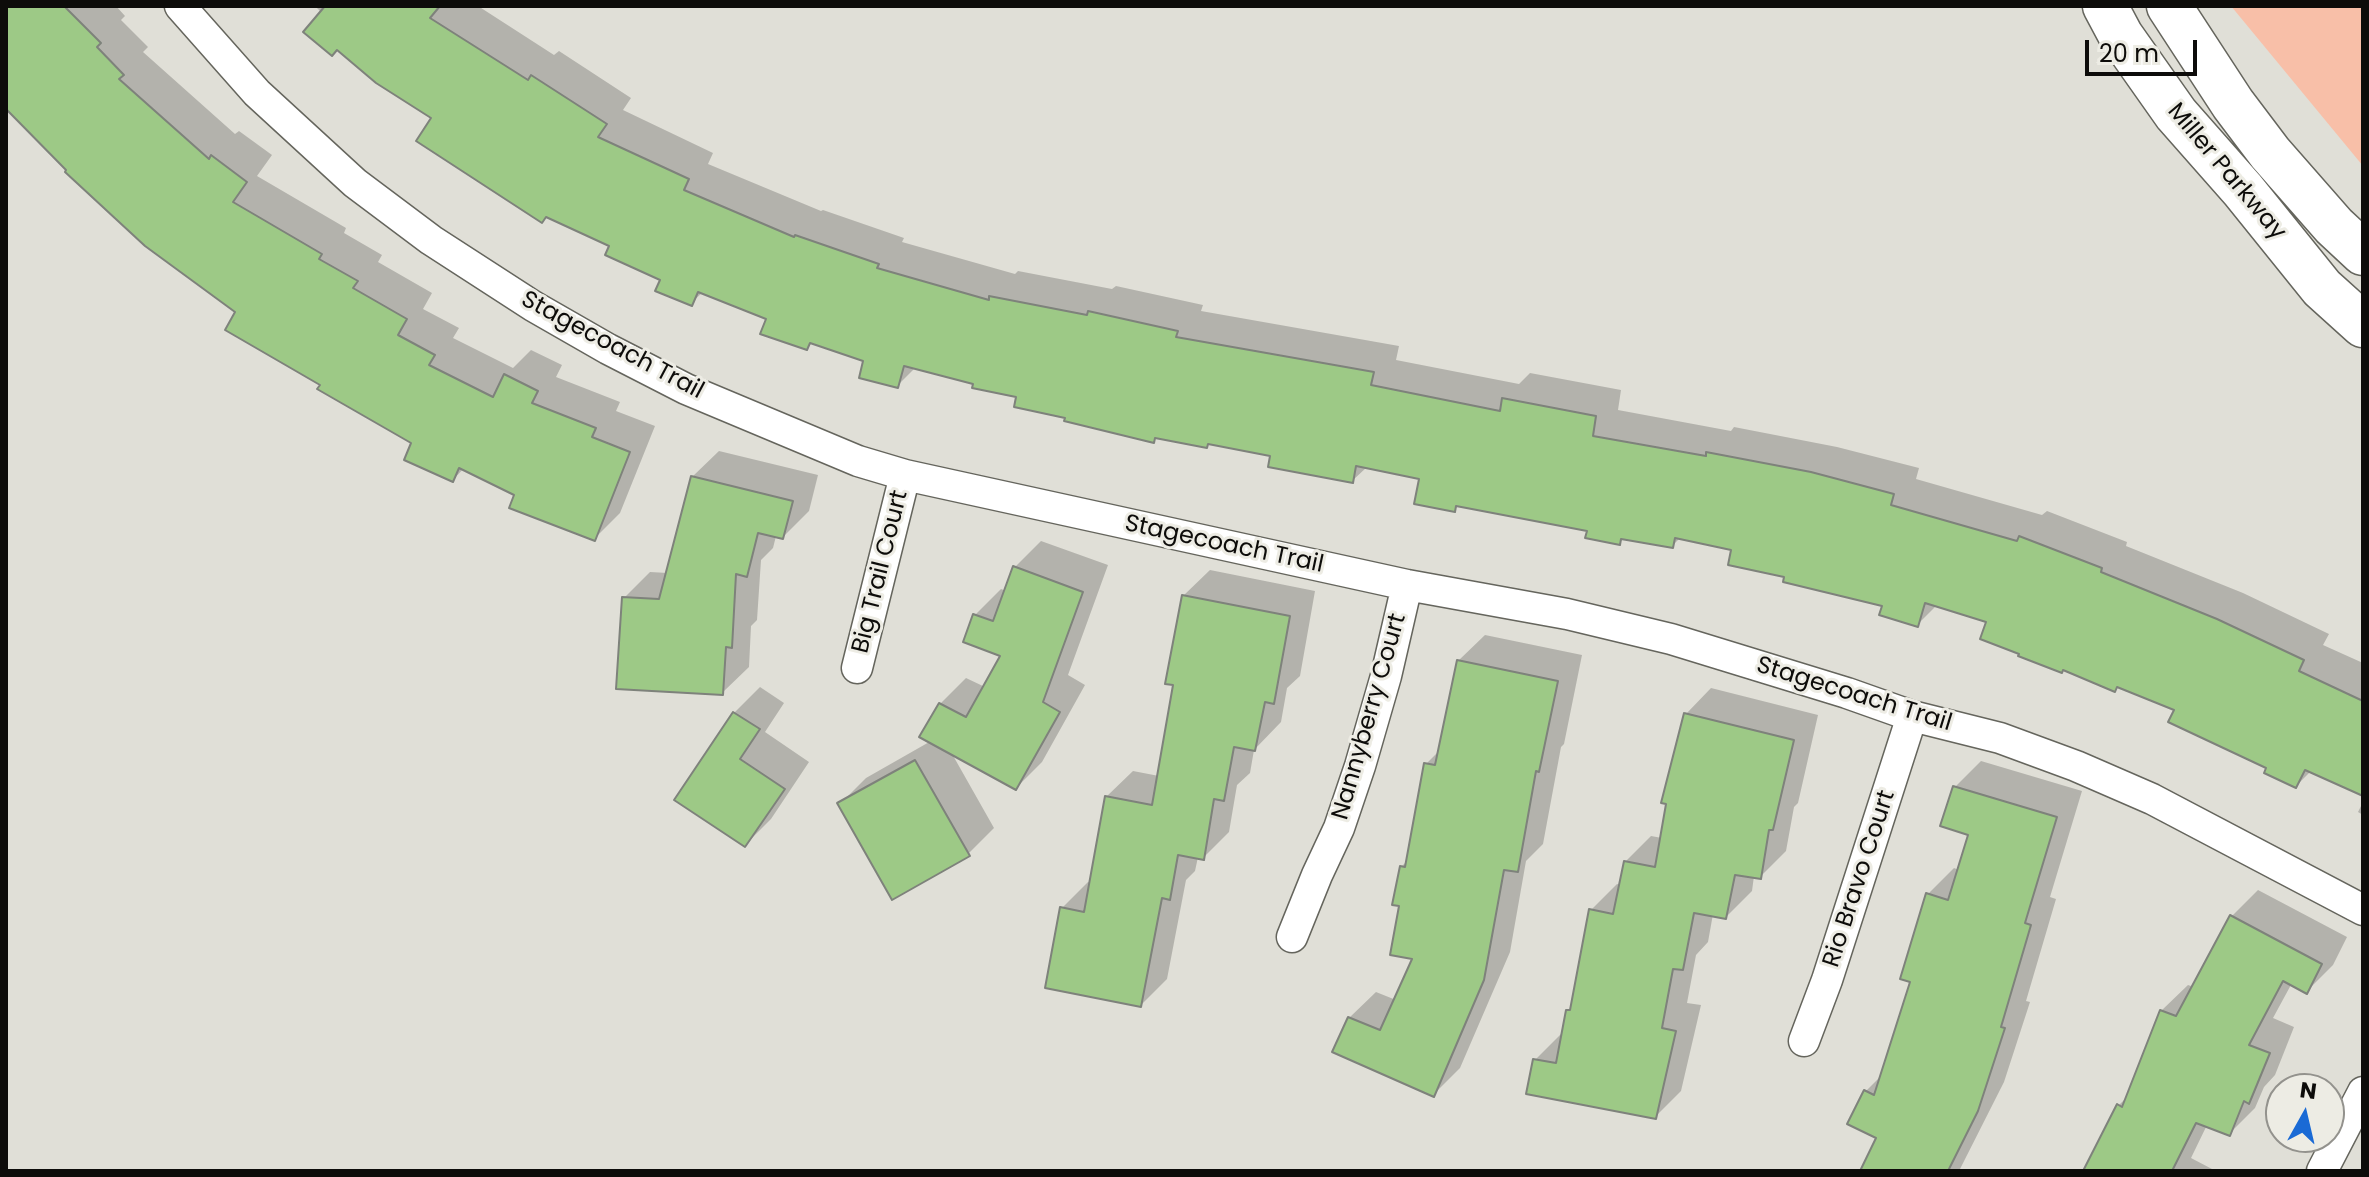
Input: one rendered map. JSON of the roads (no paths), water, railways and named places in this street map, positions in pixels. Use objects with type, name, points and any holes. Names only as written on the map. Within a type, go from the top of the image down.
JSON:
[{"type":"street","name":"Stagecoach Trail","points":[[180,6],[257,93],[355,183],[431,240],[533,306],[608,349],[686,389],[858,461],[905,475],[1407,585],[1567,614],[1671,639],[1912,716],[2000,738],[2089,771],[2152,799],[2363,910]]},
{"type":"street","name":"Miller Parkway","points":[[2105,6],[2121,36],[2176,114],[2243,190],[2322,288],[2363,325]]},
{"type":"street","name":"Miller Parkway","points":[[2169,6],[2233,104],[2270,153],[2334,226],[2363,253]]},
{"type":"street","name":"Big Trail Court","points":[[857,668],[905,475]]},
{"type":"street","name":"Nannyberry Court","points":[[1292,937],[1339,828],[1360,766],[1386,676],[1407,585]]},
{"type":"street","name":"Rio Bravo Court","points":[[1804,1041],[1827,980],[1912,716]]},
{"type":"street","points":[[2322,1171],[2363,1092]]}]
